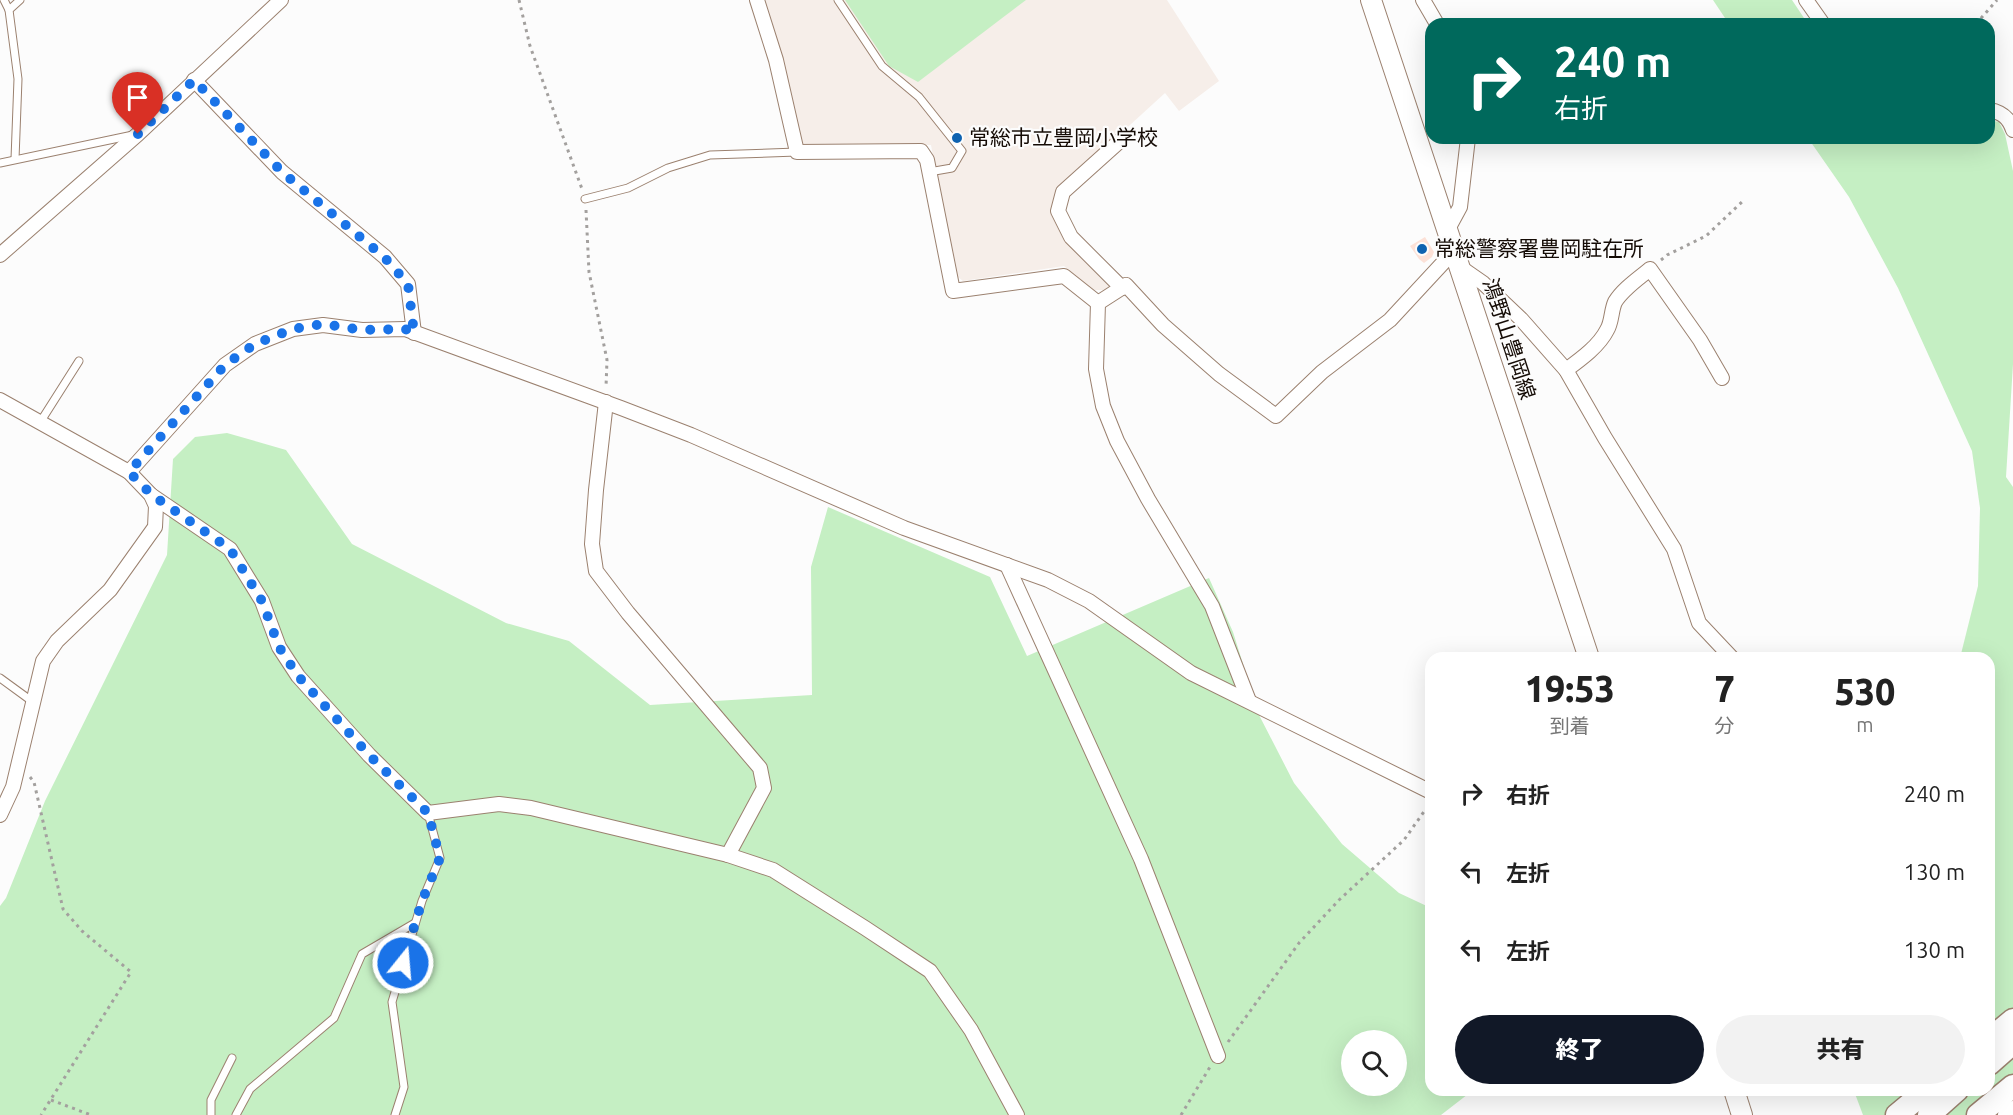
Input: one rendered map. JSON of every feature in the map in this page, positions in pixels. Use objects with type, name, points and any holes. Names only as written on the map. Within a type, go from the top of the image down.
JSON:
[{"type":"highway","points":[[1995,1054],[2008,1033]]},
{"type":"highway","points":[[1978,1115],[2013,1086]]},
{"type":"highway","points":[[1897,1115],[1920,1096]]},
{"type":"highway","points":[[1929,1115],[1951,1096]]},
{"type":"highway","points":[[2009,1115],[2013,1112]]},
{"type":"main road","name":"鴻野山豊岡線","points":[[1371,0],[1587,652]]},
{"type":"main road","points":[[1736,1096],[1742,1115]]},
{"type":"street","points":[[0,255],[138,134],[281,0]]},
{"type":"street","points":[[757,0],[776,60],[797,152],[921,152],[927,160],[953,291],[1064,276],[1098,303]]},
{"type":"street","points":[[1423,0],[1434,18]]},
{"type":"street","points":[[1806,0],[1819,18]]},
{"type":"street","points":[[194,80],[282,172],[384,257],[408,284],[414,333]]},
{"type":"street","points":[[1995,111],[2007,118],[2013,130]]},
{"type":"street","points":[[1122,139],[1063,192],[1058,211],[1071,237],[1122,288]]},
{"type":"street","points":[[1448,231],[1460,207],[1467,144]]},
{"type":"street","points":[[1098,303],[1126,285],[1163,326],[1219,374],[1276,416],[1322,372],[1390,320],[1457,259],[1521,320],[1566,370],[1674,549],[1699,622],[1726,652]]},
{"type":"street","points":[[1566,370],[1599,341],[1608,329],[1615,303],[1650,269],[1700,340],[1722,378]]},
{"type":"street","points":[[1098,303],[1096,369],[1103,406],[1117,441],[1143,490],[1212,606],[1249,701]]},
{"type":"street","points":[[129,472],[225,365],[255,344],[293,329],[323,324],[362,330],[405,329],[691,435],[904,528],[1048,580],[1089,601],[1191,673],[1425,789]]},
{"type":"street","points":[[0,400],[39,424],[129,472],[152,495],[230,549],[262,601],[279,647],[298,676],[369,755],[428,813],[499,804],[531,808],[728,855],[773,870],[930,971],[971,1030],[1017,1115]]},
{"type":"street","points":[[606,402],[592,544],[596,571],[628,613],[760,768],[764,788],[728,855]]},
{"type":"street","points":[[0,815],[13,787],[43,661],[57,641],[110,590],[155,527],[156,506],[152,495]]},
{"type":"street","points":[[1006,565],[1141,859],[1218,1056]]},
{"type":"lane","points":[[4,0],[9,10],[18,79],[15,159]]},
{"type":"lane","points":[[9,10],[20,0]]},
{"type":"lane","points":[[838,0],[882,66],[919,97],[962,151],[952,168],[929,172]]},
{"type":"lane","points":[[0,163],[138,134]]},
{"type":"lane","points":[[585,199],[628,188],[668,168],[710,155],[797,152]]},
{"type":"lane","points":[[39,424],[80,361]]},
{"type":"lane","points":[[0,678],[33,702]]},
{"type":"lane","points":[[395,1115],[404,1087],[392,1002],[422,901],[440,858],[428,813]]},
{"type":"lane","points":[[236,1115],[250,1089],[334,1018],[362,954],[415,924]]},
{"type":"lane","points":[[211,1115],[211,1100],[232,1058]]},
{"type":"path","points":[[1981,18],[1997,0]]},
{"type":"path","points":[[1650,269],[1667,255],[1706,236],[1744,200]]},
{"type":"path","points":[[19,760],[34,782],[63,909],[82,931],[131,972],[41,1115]]},
{"type":"path","points":[[1181,1115],[1218,1056],[1299,943],[1339,900],[1404,840],[1425,810]]},
{"type":"path","points":[[51,1100],[91,1115]]},
{"type":"shaded area","name":"常総市立豊岡小学校","points":[[759,0],[1167,0],[1219,81],[1179,111],[1165,93],[1060,189],[1054,201],[1113,286],[1103,290],[1092,290],[1064,266],[963,281],[954,274],[931,145],[802,146]]},
{"type":"green space","points":[[845,0],[1026,0],[918,82],[889,66]]},
{"type":"green space","points":[[1713,0],[1792,0],[1804,18],[1725,18]]},
{"type":"green space","points":[[1995,121],[1999,122],[2005,134],[2013,171],[2013,364],[2006,477],[2013,487],[2013,1115],[1863,1115],[1856,1096],[1995,1096],[1995,652],[1962,652],[1978,586],[1980,508],[1972,451],[1898,288],[1849,197],[1812,144],[1995,144]]},
{"type":"green space","points":[[227,433],[286,450],[352,544],[506,623],[569,641],[650,705],[812,695],[811,567],[828,507],[990,577],[1027,656],[1209,578],[1233,632],[1259,715],[1294,783],[1342,844],[1399,893],[1425,905],[1425,1096],[1466,1096],[1441,1115],[0,1115],[0,906],[6,898],[45,801],[167,555],[173,459],[195,437]]},
{"type":"building","name":"常総警察署豊岡駐在所","points":[[1425,237],[1434,252],[1432,257],[1424,263],[1410,246]]},
{"type":"place","name":"常総市立豊岡小学校","points":[[957,138]]},
{"type":"place","name":"常総警察署豊岡駐在所","points":[[1422,249]]},
{"type":"route","points":[[138,134],[194,80],[282,172],[384,257],[408,284],[414,333],[405,329],[362,330],[323,324],[293,329],[255,344],[225,365],[129,472],[152,495],[230,549],[262,601],[279,647],[298,676],[369,755],[428,813],[440,858],[422,901],[403,963]]}]
